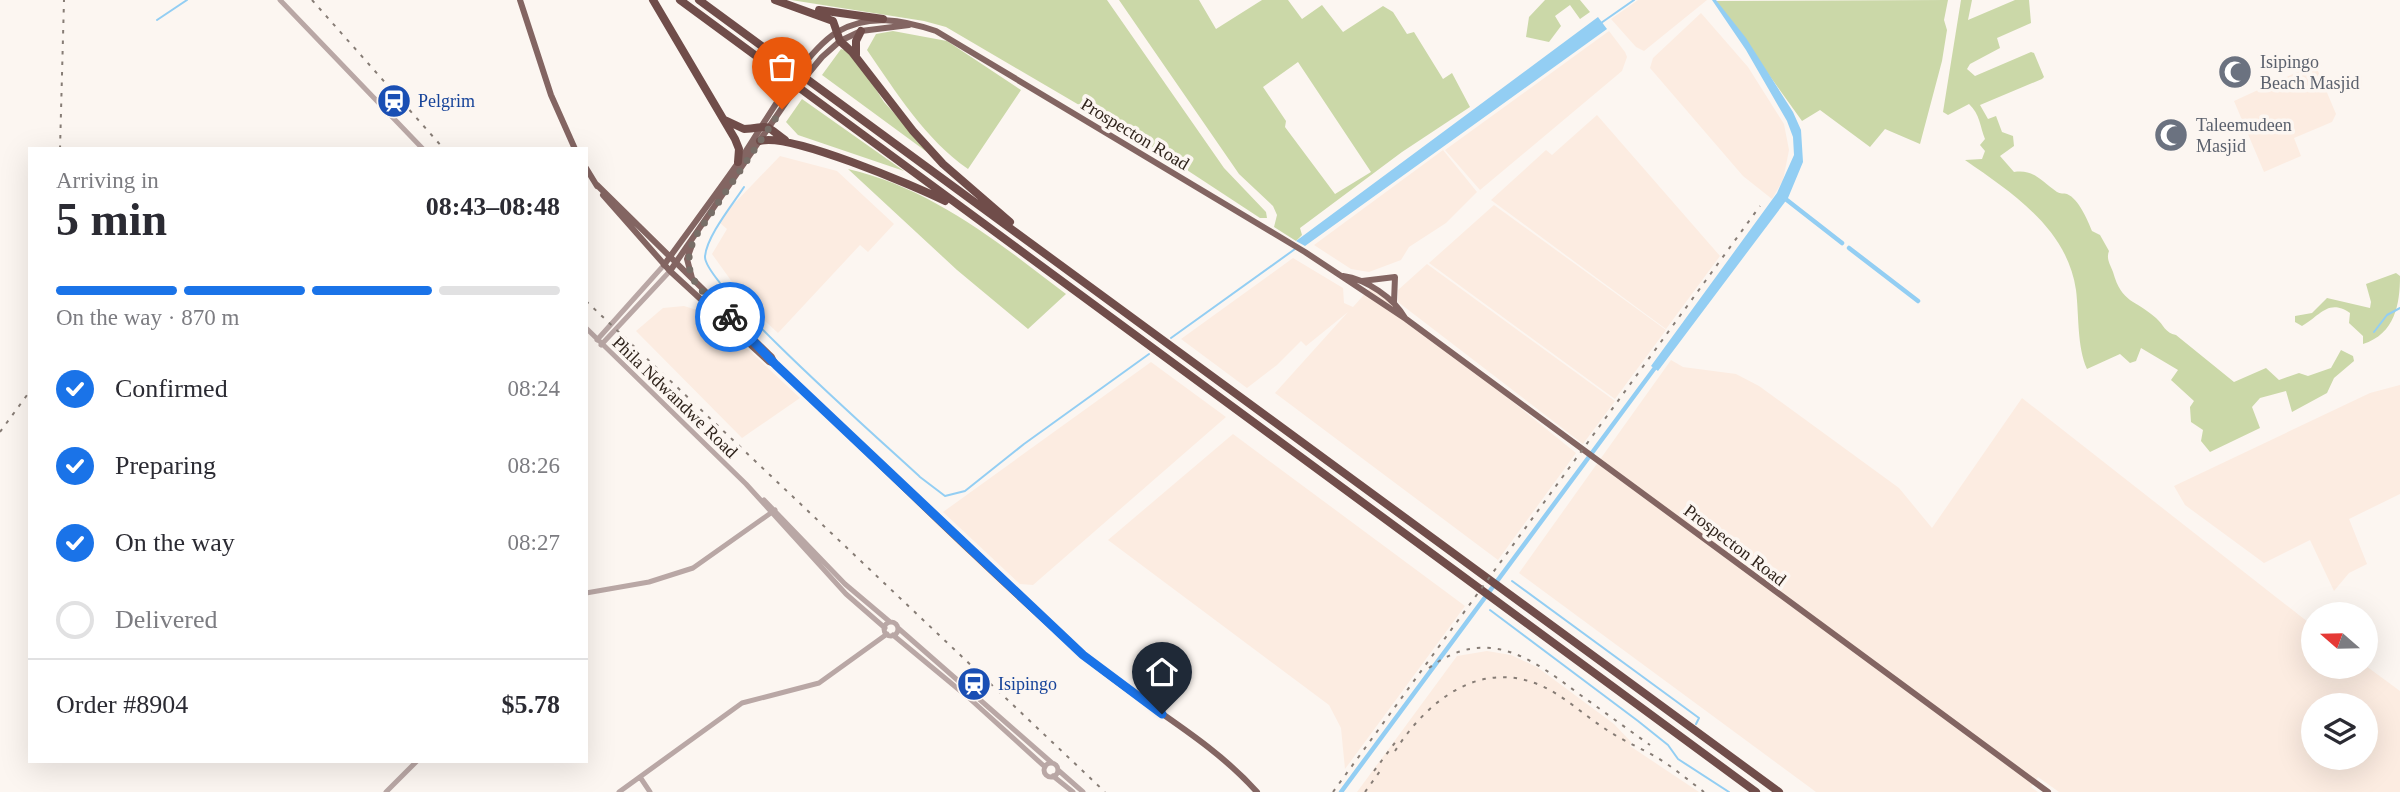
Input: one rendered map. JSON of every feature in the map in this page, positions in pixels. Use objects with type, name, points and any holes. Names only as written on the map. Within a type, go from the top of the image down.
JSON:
[{"type":"highway","points":[[653,0],[723,116],[739,149],[738,162]]},
{"type":"highway","points":[[680,0],[1756,792]]},
{"type":"highway","points":[[698,0],[1779,792]]},
{"type":"highway","points":[[775,0],[830,18],[839,36],[884,95],[943,164],[1019,229],[1021,236]]},
{"type":"highway","points":[[802,8],[883,19]]},
{"type":"highway","points":[[857,58],[856,45],[861,31]]},
{"type":"highway","points":[[723,116],[735,127],[744,129],[766,125],[791,145]]},
{"type":"highway","points":[[760,141],[771,139],[897,178],[967,213]]},
{"type":"main road","points":[[520,0],[551,95],[574,147]]},
{"type":"main road","name":"Prospecton Road","points":[[667,268],[670,258],[805,71],[839,36],[858,23],[883,19],[936,31],[961,44],[1342,276]]},
{"type":"main road","name":"Prospecton Road","points":[[839,36],[910,24]]},
{"type":"main road","name":"Prospecton Road","points":[[667,268],[676,263],[695,237],[760,141],[766,125]]},
{"type":"main road","points":[[588,171],[613,211],[667,268],[769,362],[776,365]]},
{"type":"main road","points":[[597,185],[776,365],[1023,600],[1083,655],[1215,751],[1256,792]]},
{"type":"main road","points":[[695,237],[687,259],[696,284]]},
{"type":"main road","points":[[1342,276],[1359,281],[1395,304],[1406,319]]},
{"type":"main road","points":[[1342,276],[1406,319]]},
{"type":"main road","points":[[1359,281],[1395,277],[1392,290],[1395,304]]},
{"type":"main road","name":"Prospecton Road","points":[[1406,319],[2048,792]]},
{"type":"main road","points":[[1245,779],[1264,792]]},
{"type":"street","points":[[280,0],[421,147]]},
{"type":"street","name":"Prospecton Road","points":[[599,342],[667,268]]},
{"type":"street","name":"Phila Ndwandwe Road","points":[[588,330],[845,584],[898,628]]},
{"type":"street","points":[[588,593],[649,582],[692,568],[773,512]]},
{"type":"street","name":"Phila Ndwandwe Road","points":[[773,512],[846,594],[888,632],[970,698],[1045,767],[1047,775],[1053,776]]},
{"type":"street","points":[[888,632],[890,622]]},
{"type":"street","points":[[619,792],[742,703],[819,683],[888,632],[898,628],[1083,792]]},
{"type":"street","points":[[386,792],[414,763]]},
{"type":"street","points":[[1045,767],[1052,763]]},
{"type":"street","points":[[1058,770],[1053,776],[1073,792]]},
{"type":"street","points":[[640,777],[650,792]]},
{"type":"shaded area","points":[[1638,0],[1707,0],[1644,51],[1636,47],[1611,19]]},
{"type":"shaded area","points":[[1701,13],[1748,67],[1784,124],[1789,150],[1783,180],[1772,199],[1743,176],[1650,68],[1653,58]]},
{"type":"shaded area","points":[[1609,31],[1627,57],[1622,71],[1480,190],[1445,150]]},
{"type":"shaded area","points":[[2315,64],[2336,114],[2332,122],[2294,138],[2301,156],[2264,172],[2234,101]]},
{"type":"shaded area","points":[[1597,115],[1720,256],[1666,329],[1491,200],[1546,150],[1552,155]]},
{"type":"shaded area","points":[[1443,150],[1477,192],[1446,223],[1409,247],[1401,260],[1369,272],[1351,269],[1314,245]]},
{"type":"shaded area","points":[[780,156],[837,171],[894,224],[868,252],[860,245],[778,333],[750,307],[712,254],[727,229],[720,223],[727,211]]},
{"type":"shaded area","points":[[1494,205],[1666,330],[1615,399],[1429,263]]},
{"type":"shaded area","points":[[1293,258],[1343,288],[1344,303],[1353,307],[1371,287],[1576,453],[1498,560],[1275,393],[1348,312],[1306,346],[1301,341],[1277,365],[1247,388],[1181,339]]},
{"type":"shaded area","points":[[1427,264],[1615,401],[1583,444],[1398,302],[1398,290]]},
{"type":"shaded area","points":[[684,306],[697,310],[709,321],[724,327],[800,398],[742,438],[636,331],[663,308]]},
{"type":"shaded area","points":[[1671,360],[1683,367],[1736,374],[1759,386],[1899,488],[1932,528],[2022,398],[2301,617],[2301,679],[2378,679],[2378,675],[2400,691],[2400,792],[2059,792],[2038,777],[2031,787],[2038,792],[1816,792],[1519,573]]},
{"type":"shaded area","points":[[1151,362],[1226,417],[1033,585],[1020,584],[943,512]]},
{"type":"shaded area","points":[[2400,385],[2400,494],[2349,519],[2367,564],[2349,573],[2334,591],[2310,540],[2264,563],[2185,505],[2174,486],[2370,393]]},
{"type":"shaded area","points":[[1233,434],[1465,606],[1345,769],[1341,728],[1329,705],[1108,540]]},
{"type":"shaded area","points":[[1487,651],[1511,655],[1537,667],[1614,724],[1631,742],[1630,746],[1699,792],[1357,792],[1457,656]]},
{"type":"green space","points":[[791,0],[1107,0],[1224,168],[1266,212],[1267,218],[1260,218],[1161,153],[946,27],[924,21]]},
{"type":"green space","points":[[1119,0],[1199,0],[1216,29],[1262,0],[1288,0],[1302,19],[1322,5],[1343,32],[1383,6],[1393,12],[1407,34],[1414,32],[1443,79],[1452,73],[1470,107],[1402,152],[1300,228],[1302,235],[1296,241],[1274,227],[1277,215],[1273,206],[1239,174]],"holes":[[[1298,62],[1371,172],[1335,194],[1285,127],[1286,121],[1263,87]]]},
{"type":"green space","points":[[1545,0],[1580,0],[1590,12],[1580,19],[1570,5],[1555,16],[1561,26],[1549,42],[1526,37],[1529,17]]},
{"type":"green space","points":[[1948,0],[1942,61],[1920,144],[1885,129],[1870,147],[1820,110],[1802,121],[1716,1]]},
{"type":"green space","points":[[1961,0],[1972,0],[1968,20],[2015,0],[2029,0],[2031,23],[1997,38],[2000,48],[1970,64],[1967,69],[1975,76],[2034,53],[2044,77],[2042,79],[1980,105],[1988,119],[1996,116],[2002,132],[2013,136],[2014,146],[2000,156],[2014,172],[2032,174],[2057,192],[2067,194],[2079,205],[2092,231],[2100,235],[2109,251],[2110,264],[2125,296],[2234,382],[2266,368],[2279,380],[2299,373],[2308,376],[2331,368],[2341,350],[2353,356],[2354,361],[2334,378],[2327,393],[2292,412],[2286,391],[2260,398],[2252,407],[2260,428],[2210,452],[2201,441],[2203,430],[2191,422],[2190,407],[2194,401],[2171,380],[2178,370],[2141,348],[2136,361],[2130,363],[2120,354],[2087,369],[2080,341],[2076,290],[2071,268],[2061,248],[2035,214],[1965,160],[1982,159],[1985,151],[1980,145],[1985,139],[1973,108],[1969,104],[1948,115],[1943,112]]},
{"type":"green space","points":[[893,31],[947,41],[1021,90],[968,169],[938,144],[925,129],[867,50],[876,34]]},
{"type":"green space","points":[[841,49],[852,52],[884,102],[935,158],[822,75]]},
{"type":"green space","points":[[802,99],[904,171],[798,135],[786,122]]},
{"type":"green space","points":[[848,169],[908,190],[963,219],[1066,294],[1028,329],[957,270]]},
{"type":"green space","points":[[2396,273],[2400,276],[2394,317],[2374,339],[2363,344],[2363,336],[2349,323],[2350,313],[2336,307],[2324,310],[2302,326],[2295,322],[2295,316],[2312,313],[2327,298],[2370,308],[2366,284]]},
{"type":"water","points":[[1712,0],[1716,0],[1746,38],[1793,112],[1801,130],[1803,162],[1788,198],[1658,371],[1651,366],[1777,193],[1794,155],[1793,137],[1787,121],[1746,50]]},
{"type":"water","points":[[1598,17],[1607,29],[1305,246],[1296,241]]},
{"type":"waterway","points":[[157,20],[187,0]]},
{"type":"waterway","points":[[1601,23],[1634,0]]},
{"type":"waterway","points":[[744,187],[710,240],[705,257],[713,274],[800,367],[920,477],[945,496],[965,491],[1024,444],[1149,354]]},
{"type":"waterway","points":[[1783,197],[1842,243]]},
{"type":"waterway","points":[[1849,248],[1918,301]]},
{"type":"waterway","points":[[1171,338],[1295,249]]},
{"type":"waterway","points":[[2374,332],[2387,315],[2400,308]]},
{"type":"waterway","points":[[1341,792],[1657,365]]},
{"type":"waterway","points":[[1512,581],[1699,718],[1696,724]]},
{"type":"waterway","points":[[1490,610],[1638,721],[1668,745],[1678,759],[1729,792]]},
{"type":"railway","points":[[60,147],[64,0]]},
{"type":"railway","points":[[312,0],[442,147]]},
{"type":"railway","points":[[1333,792],[1760,206]]},
{"type":"railway","points":[[588,303],[1105,792]]},
{"type":"railway","points":[[0,432],[28,394]]},
{"type":"railway","points":[[1429,668],[1450,655],[1470,649],[1508,651],[1543,669],[1650,745]]},
{"type":"railway","points":[[1395,751],[1423,716],[1457,689],[1497,677],[1519,679],[1542,686],[1558,695],[1610,732],[1662,761],[1704,792]]},
{"type":"railway","points":[[1374,771],[1397,740]]},
{"type":"railway","points":[[1365,792],[1383,767]]},
{"type":"way so far","points":[[730,317],[696,284],[688,269],[687,259],[695,237],[782,109]]},
{"type":"place","name":"Isipingo Beach Masjid","points":[[2235,72]]},
{"type":"place","name":"Pelgrim","points":[[394,101]]},
{"type":"place","name":"Taleemudeen Masjid","points":[[2171,135]]},
{"type":"place","name":"Isipingo","points":[[974,684]]},
{"type":"route","points":[[730,317],[776,365],[1009,587],[1083,655],[1162,714]]}]
